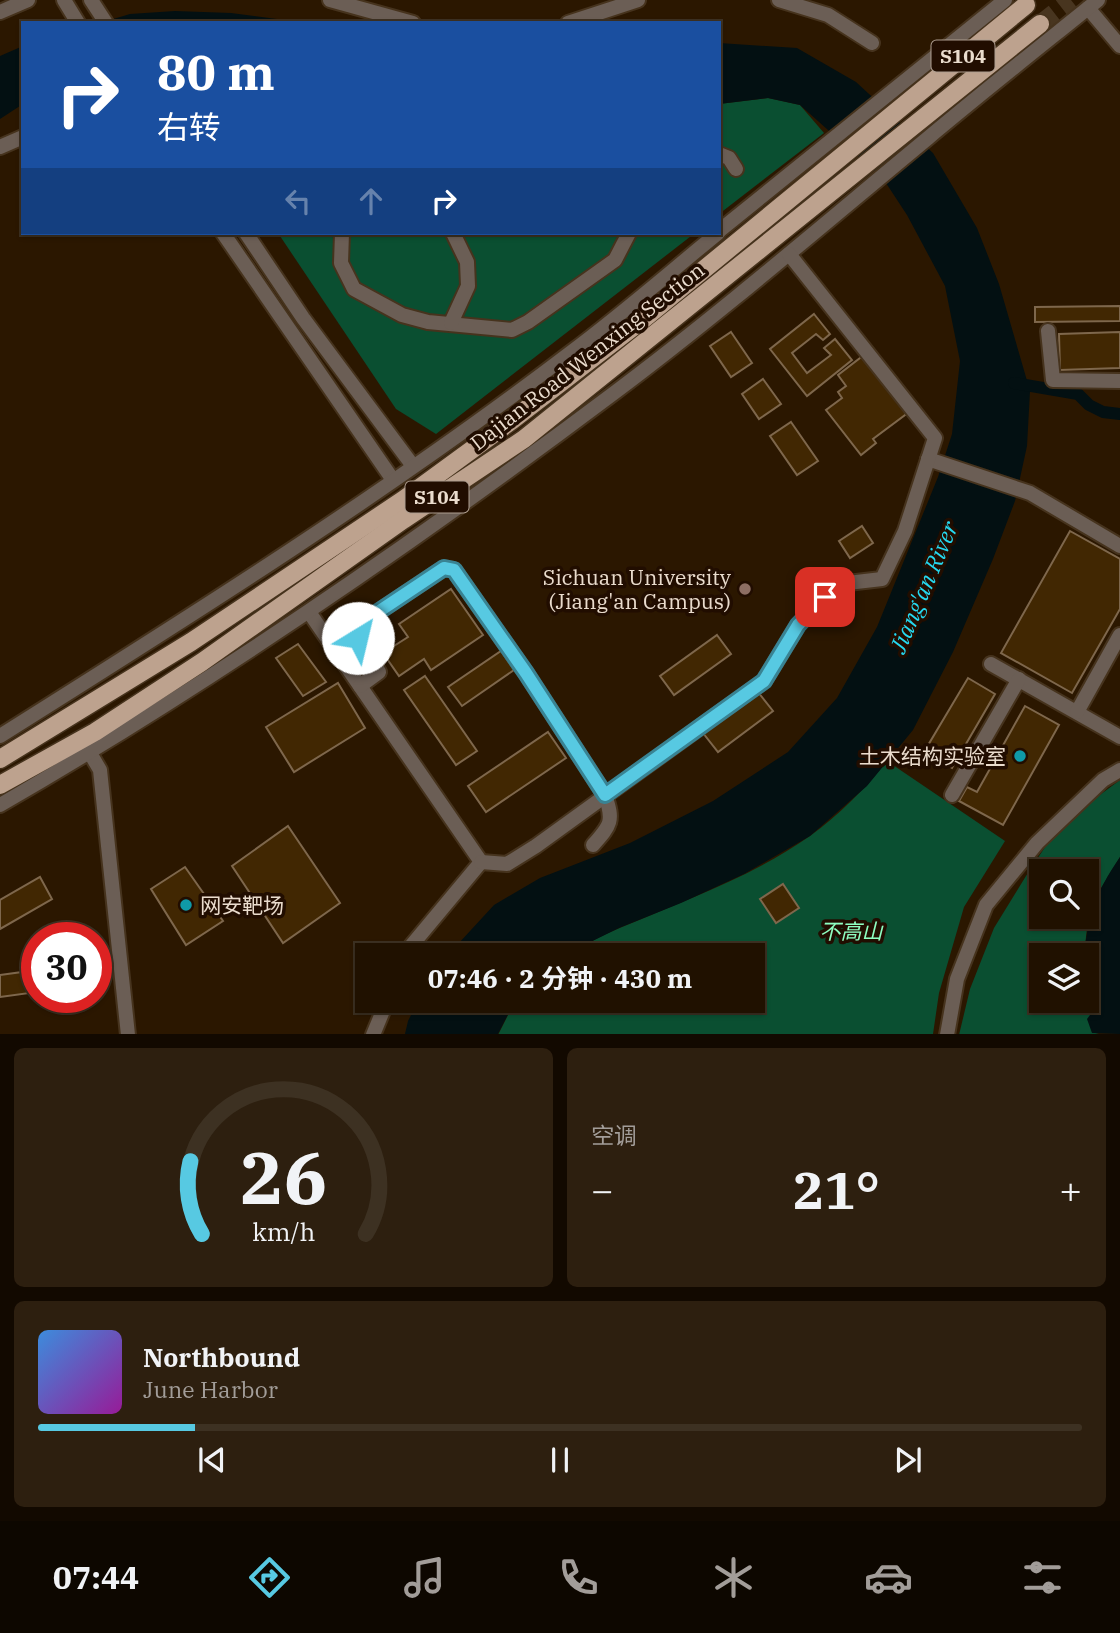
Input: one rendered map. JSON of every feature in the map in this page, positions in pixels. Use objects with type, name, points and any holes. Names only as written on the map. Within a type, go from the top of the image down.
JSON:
[{"type":"main road","name":"Dajian Road Wenxing Section","points":[[0,760],[191,642],[403,500],[511,421],[646,317],[1026,5]]},
{"type":"main road","name":"Dajian Road Wenxing Section","points":[[0,785],[88,736],[202,662],[403,520],[524,439],[916,121],[1040,24]]},
{"type":"street","points":[[0,12],[28,0]]},
{"type":"street","points":[[64,0],[77,21]]},
{"type":"street","points":[[330,0],[406,21]]},
{"type":"street","points":[[574,21],[638,0]]},
{"type":"street","points":[[779,0],[828,15],[872,43]]},
{"type":"street","points":[[721,230],[1004,0]]},
{"type":"street","points":[[94,4],[105,21]]},
{"type":"street","points":[[0,805],[90,753],[309,612],[478,493],[617,391],[789,254],[929,136],[1093,4],[1120,46]]},
{"type":"street","points":[[0,147],[21,138]]},
{"type":"street","points":[[721,154],[729,158],[736,169]]},
{"type":"street","points":[[224,235],[393,480]]},
{"type":"street","points":[[247,235],[303,317],[413,466]]},
{"type":"street","points":[[342,235],[341,263],[354,289],[402,315],[428,322],[512,330],[528,323],[615,260],[628,235]]},
{"type":"street","points":[[451,323],[468,286],[467,262],[454,235]]},
{"type":"street","points":[[0,736],[244,582],[413,466],[570,353],[714,235]]},
{"type":"street","points":[[481,862],[507,864],[536,846],[764,681],[798,625],[839,584],[881,579],[905,531],[935,438],[789,254]]},
{"type":"street","points":[[1048,331],[1053,380],[1120,381]]},
{"type":"street","points":[[928,460],[1030,494],[1120,546]]},
{"type":"street","points":[[360,686],[379,672],[358,638],[363,622],[444,568],[454,570],[526,673],[605,795],[612,816],[609,826],[593,845]]},
{"type":"street","points":[[309,612],[481,862]]},
{"type":"street","points":[[1077,712],[1120,635]]},
{"type":"street","points":[[991,664],[1120,737]]},
{"type":"street","points":[[952,795],[1018,679]]},
{"type":"street","points":[[90,753],[100,770],[128,1034]]},
{"type":"street","points":[[947,1034],[957,979],[986,905],[1037,843],[1103,780],[1120,770]]},
{"type":"street","points":[[414,943],[481,862]]},
{"type":"street","points":[[373,1034],[382,1013]]},
{"type":"green space","points":[[768,98],[800,105],[824,133],[721,212],[721,104]]},
{"type":"green space","points":[[279,235],[692,235],[436,434],[396,409]]},
{"type":"green space","name":"不高山","points":[[887,761],[1005,841],[964,907],[939,993],[933,1034],[498,1034],[509,1013],[765,1013],[765,943],[588,943],[766,863],[810,836],[841,810]]},
{"type":"green space","points":[[1120,780],[1120,857],[1099,891],[1099,859],[1037,859],[1047,844],[1089,803]]},
{"type":"green space","points":[[1029,871],[1029,929],[1087,929],[1085,943],[1029,943],[1029,1013],[1090,1013],[1092,1032],[1099,1034],[959,1034],[970,989],[994,928]]},
{"type":"water","points":[[175,11],[231,13],[292,21],[107,21],[130,14]]},
{"type":"water","name":"Jiang'an River","points":[[721,43],[797,48],[856,82],[933,153],[977,228],[999,284],[1030,391],[1027,446],[1015,501],[993,559],[953,652],[913,730],[867,786],[810,836],[744,874],[588,943],[459,943],[494,905],[540,878],[630,843],[713,801],[788,752],[837,698],[877,627],[938,477],[952,434],[960,361],[945,286],[907,215],[884,180],[800,105],[768,98],[721,104]]},
{"type":"water","points":[[21,47],[21,105],[0,119],[0,56]]},
{"type":"water","points":[[1120,857],[1120,1034],[1092,1033],[1087,1019],[1090,1013],[1099,1013],[1099,943],[1086,943],[1088,929],[1099,929],[1099,894]]},
{"type":"water","points":[[412,1013],[509,1013],[498,1034],[405,1034]]},
{"type":"building","points":[[1120,306],[1120,321],[1035,322],[1035,307]]},
{"type":"building","points":[[814,314],[830,334],[823,340],[816,334],[792,353],[807,373],[831,355],[824,348],[835,339],[852,360],[807,396],[770,349]]},
{"type":"building","points":[[731,332],[752,363],[731,377],[710,346]]},
{"type":"building","points":[[1120,332],[1120,368],[1060,370],[1059,334]]},
{"type":"building","points":[[864,355],[909,412],[873,439],[876,443],[861,455],[826,410],[842,398],[838,392],[846,386],[838,375]]},
{"type":"building","points":[[763,379],[781,404],[759,419],[742,394]]},
{"type":"building","points":[[791,422],[818,461],[797,475],[770,436]]},
{"type":"building","points":[[862,526],[873,543],[850,558],[839,541]]},
{"type":"building","points":[[1070,531],[1120,559],[1120,609],[1072,693],[1001,653]]},
{"type":"building","points":[[451,589],[483,635],[431,670],[424,659],[399,676],[383,653],[408,637],[399,624]]},
{"type":"building","points":[[717,635],[731,654],[674,695],[660,676]]},
{"type":"building","points":[[298,644],[326,682],[303,696],[276,658]]},
{"type":"building","points":[[501,651],[514,670],[462,706],[448,687]]},
{"type":"building","points":[[425,676],[477,751],[456,765],[404,690]]},
{"type":"building","points":[[968,678],[995,694],[952,768],[924,752]]},
{"type":"building","points":[[338,683],[365,728],[294,772],[266,727]]},
{"type":"building","points":[[758,692],[773,711],[718,752],[703,733]]},
{"type":"building","name":"土木结构实验室","points":[[1025,706],[1059,725],[1003,825],[959,801],[967,787],[977,792]]},
{"type":"building","points":[[548,732],[566,758],[486,812],[468,786]]},
{"type":"building","points":[[288,826],[340,903],[283,943],[232,866]]},
{"type":"building","name":"网安靶场","points":[[185,867],[223,921],[186,945],[151,889]]},
{"type":"building","points":[[40,877],[52,899],[0,929],[0,900]]},
{"type":"building","points":[[783,884],[799,908],[776,923],[760,899]]},
{"type":"building","points":[[21,972],[21,994],[0,997],[0,975]]},
{"type":"waterway","points":[[1014,383],[1078,394],[1089,405],[1103,412],[1120,414]]},
{"type":"tunnel","points":[[1040,24],[1071,0]]},
{"type":"place","name":"Sichuan University (Jiang'an Campus)","points":[[745,589]]},
{"type":"place","name":"土木结构实验室","points":[[1020,756]]},
{"type":"place","name":"网安靶场","points":[[186,905]]},
{"type":"route","points":[[358,638],[363,622],[444,568],[454,570],[526,673],[605,795],[764,681],[798,625],[825,597]]}]
